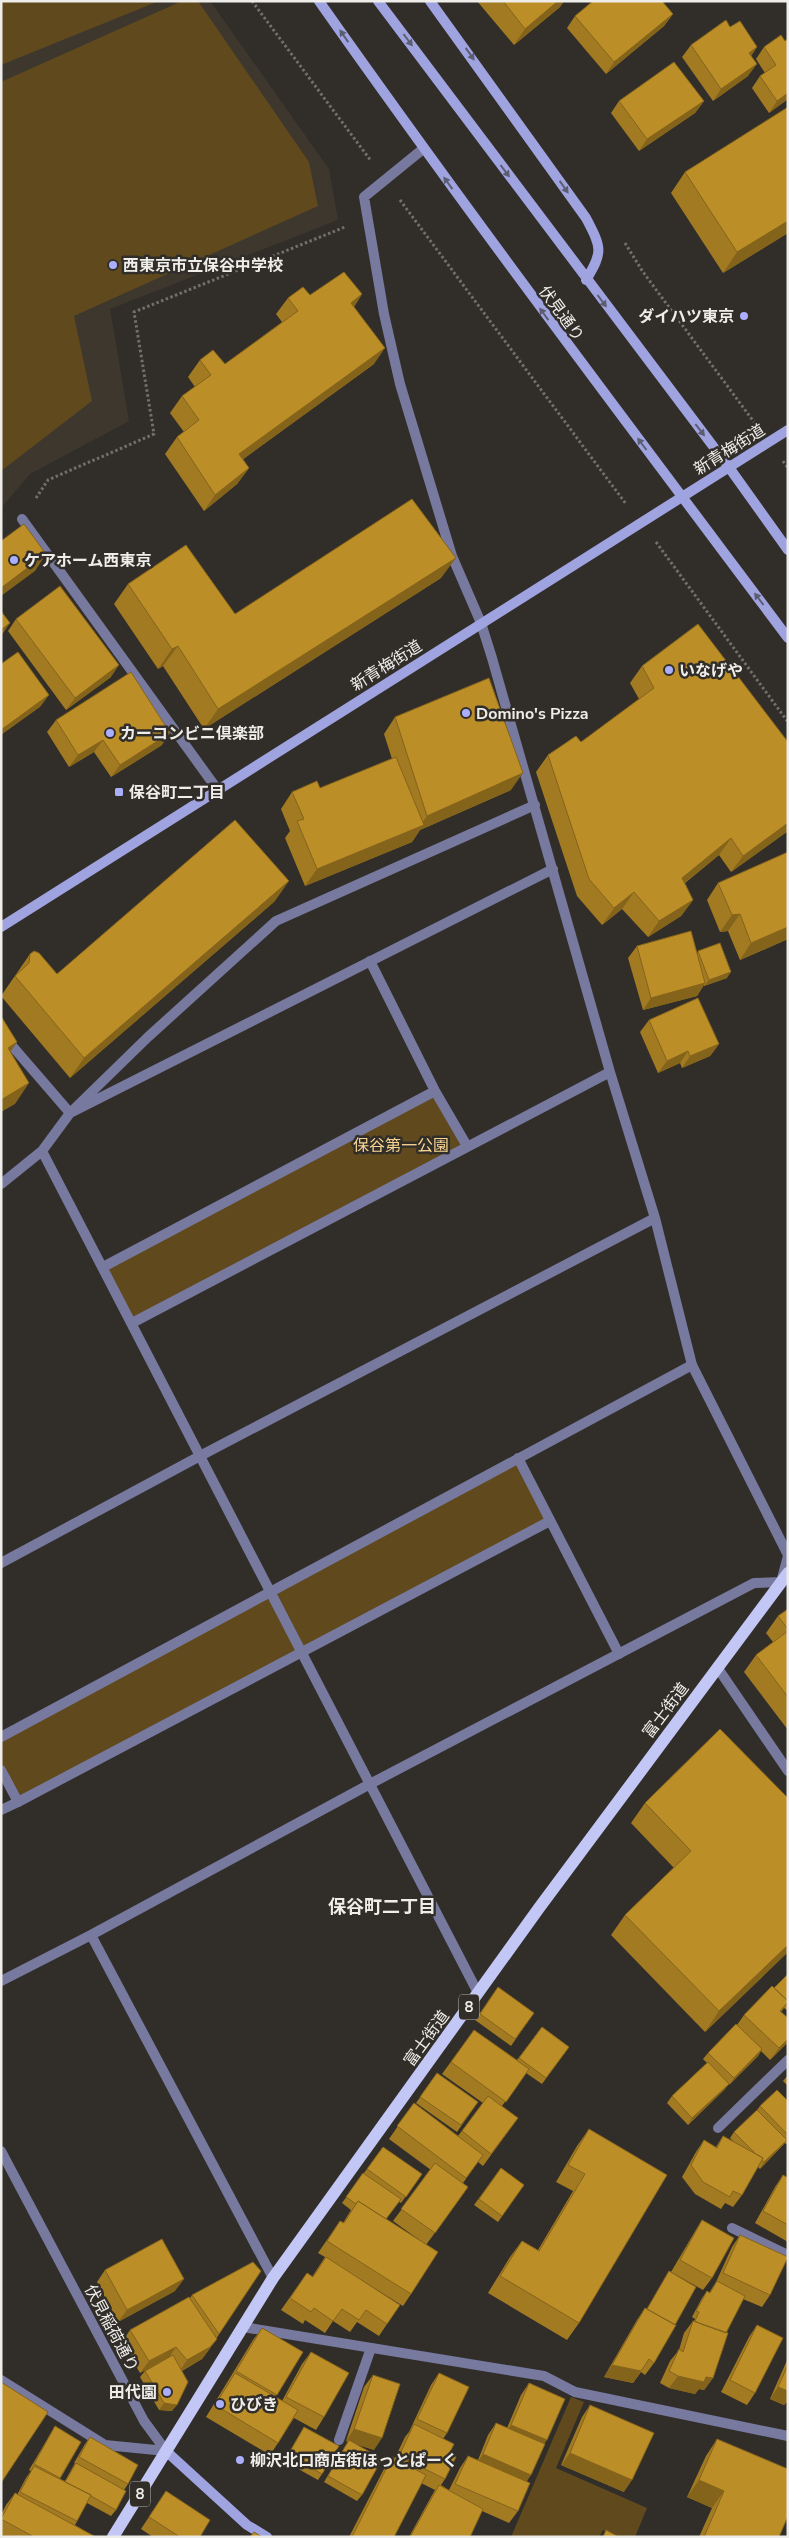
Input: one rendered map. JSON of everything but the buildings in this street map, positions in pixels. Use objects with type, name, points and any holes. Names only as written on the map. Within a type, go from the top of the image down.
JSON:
[{"type":"main road","name":"伏見通り","points":[[319,1],[423,148],[788,638]]},
{"type":"main road","points":[[378,1],[586,280],[728,466],[788,550]]},
{"type":"main road","points":[[430,1],[586,218],[599,243],[597,263],[586,280]]},
{"type":"main road","name":"新青梅街道","points":[[1,927],[682,497],[728,466],[788,430]]},
{"type":"main road","name":"富士街道","points":[[113,2537],[273,2278],[478,1993],[784,1578]]},
{"type":"main road","name":"伏見稲荷通り","points":[[166,2451],[247,2524],[267,2537]]},
{"type":"street","points":[[1,1981],[91,1935],[370,1784],[754,1583],[784,1578],[788,1556],[692,1364],[655,1218],[610,1072],[481,624],[452,556],[400,384],[384,314],[364,198],[423,148]]},
{"type":"street","points":[[22,519],[217,789]]},
{"type":"street","points":[[1,1184],[42,1151],[70,1112],[148,1037],[276,922],[534,805]]},
{"type":"street","points":[[70,1112],[553,869]]},
{"type":"street","points":[[370,961],[435,1091],[468,1146]]},
{"type":"street","points":[[1,1034],[70,1112]]},
{"type":"street","points":[[132,1323],[610,1072]]},
{"type":"street","points":[[103,1267],[435,1091]]},
{"type":"street","points":[[42,1151],[478,1993]]},
{"type":"street","points":[[1,1563],[200,1456],[655,1218]]},
{"type":"street","points":[[1,1737],[692,1364]]},
{"type":"street","points":[[518,1458],[619,1654]]},
{"type":"street","points":[[1,1810],[550,1521]]},
{"type":"street","points":[[717,1667],[788,1771]]},
{"type":"street","points":[[1,1770],[18,1802]]},
{"type":"street","points":[[91,1935],[273,2278]]},
{"type":"street","points":[[718,2128],[788,2060]]},
{"type":"street","name":"伏見稲荷通り","points":[[1,2151],[144,2421],[166,2451]]},
{"type":"street","points":[[732,2228],[788,2256]]},
{"type":"street","points":[[243,2327],[544,2376],[575,2392],[788,2436]]},
{"type":"street","points":[[338,2440],[370,2348]]},
{"type":"street","points":[[1,2380],[105,2445],[166,2451]]},
{"type":"path","points":[[252,1],[788,722]]},
{"type":"path","points":[[22,519],[48,480],[154,434],[134,312],[368,218]]},
{"type":"shaded area","name":"西東京市立保谷中学校","points":[[1,1],[210,1],[329,169],[338,220],[110,309],[129,421],[30,474],[1,508]]},
{"type":"green space","points":[[1,1],[159,1],[1,65]]},
{"type":"green space","name":"西東京市立保谷中学校","points":[[182,1],[198,1],[309,162],[318,206],[74,316],[92,401],[1,471],[1,82]]},
{"type":"green space","name":"保谷第一公園","points":[[435,1091],[467,1146],[132,1323],[103,1267]]},
{"type":"green space","points":[[518,1458],[550,1521],[18,1802],[1,1770],[1,1737]]},
{"type":"green space","points":[[571,2397],[584,2402],[556,2468],[647,2508],[635,2537],[617,2537],[603,2530],[599,2537],[511,2537]]},
{"type":"place","name":"西東京市立保谷中学校","points":[[113,265]]},
{"type":"place","name":"ダイハツ東京","points":[[744,316]]},
{"type":"place","name":"ケアホーム西東京","points":[[14,560]]},
{"type":"place","name":"いなげや","points":[[669,670]]},
{"type":"place","name":"Domino's Pizza","points":[[466,713]]},
{"type":"place","name":"カーコンビニ倶楽部","points":[[110,733]]},
{"type":"place","name":"保谷町二丁目","points":[[119,792]]},
{"type":"place","name":"田代園","points":[[167,2392]]},
{"type":"place","name":"ひびき","points":[[220,2404]]},
{"type":"place","name":"柳沢北口商店街ほっとぱーく","points":[[240,2460]]},
{"type":"district","name":"保谷町二丁目","points":[[382,1907]]}]
